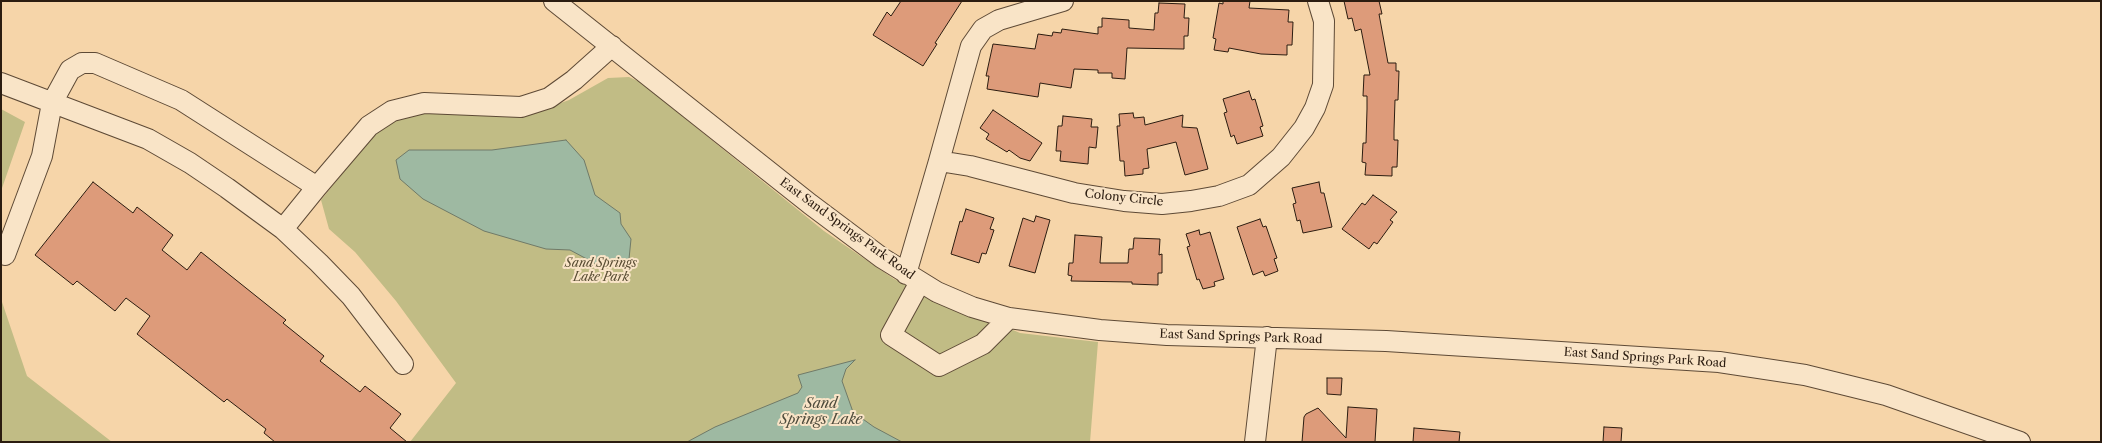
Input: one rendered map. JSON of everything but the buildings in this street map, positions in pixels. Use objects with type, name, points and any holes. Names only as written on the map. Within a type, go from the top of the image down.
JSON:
[{"type":"street","name":"East Sand Springs Park Road","points":[[554,1],[810,204],[913,278],[972,307],[1009,318],[1100,330],[1167,335],[1267,337],[1475,346],[1719,362],[1805,375],[1886,395],[2020,442]]},
{"type":"street","points":[[1009,318],[983,344],[939,366],[891,335],[913,278],[939,161],[971,46],[983,29],[999,20],[1063,1]]},
{"type":"street","name":"Colony Circle","points":[[939,161],[970,166],[1074,193],[1124,201],[1162,204],[1219,196],[1249,185],[1281,158],[1304,128],[1315,108],[1323,84],[1325,51],[1324,21],[1318,1]]},
{"type":"street","points":[[283,229],[369,126],[392,111],[424,103],[522,107],[549,98],[574,80],[612,46]]},
{"type":"street","points":[[5,255],[42,156],[52,103],[70,70],[82,63],[95,63],[181,100],[317,186]]},
{"type":"street","points":[[1,83],[148,139],[198,168],[283,229],[351,296],[403,364]]},
{"type":"street","points":[[1255,442],[1267,337]]},
{"type":"green space","name":"Sand Springs Lake Park","points":[[629,77],[640,82],[824,231],[894,279],[1020,333],[1098,342],[1090,442],[410,442],[456,383],[396,301],[355,252],[329,229],[321,200],[376,132],[390,121],[427,111],[550,107],[569,100],[608,78]]},
{"type":"green space","points":[[1,109],[25,122],[1,191]]},
{"type":"green space","points":[[1,299],[27,376],[112,442],[1,442]]},
{"type":"water","points":[[566,140],[584,160],[595,195],[620,213],[621,224],[631,239],[629,259],[619,266],[598,265],[570,250],[546,249],[484,231],[423,199],[400,179],[396,160],[409,150],[492,150]]},
{"type":"water","name":"Sand Springs Lake","points":[[855,360],[846,369],[842,381],[853,412],[874,427],[902,442],[687,442],[715,427],[798,393],[802,387],[798,375]]}]
